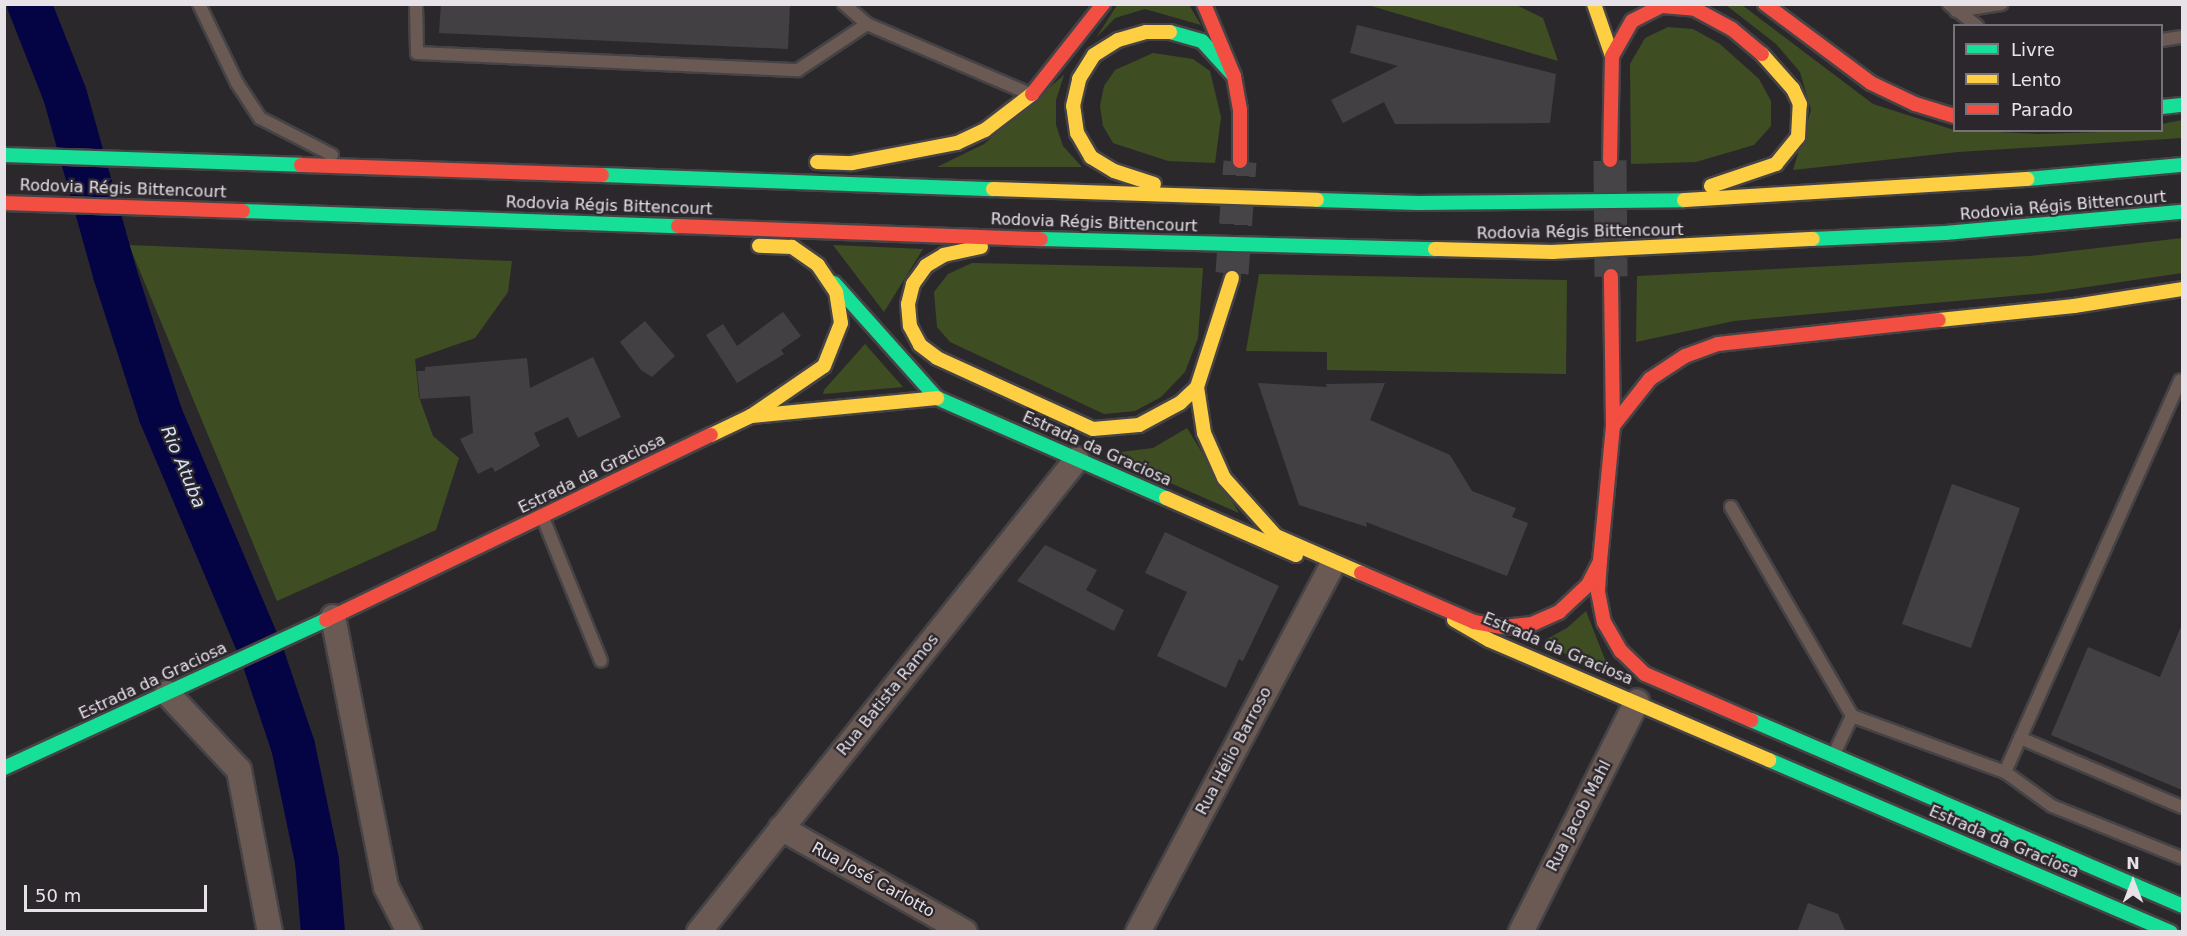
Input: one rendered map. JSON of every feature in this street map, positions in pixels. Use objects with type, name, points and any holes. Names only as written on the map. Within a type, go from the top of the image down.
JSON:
[{"type":"main road","points":[[804,161],[852,163],[957,143],[985,130],[1032,94],[1103,4]]},
{"type":"main road","points":[[1204,4],[1234,76],[1240,109],[1240,161]]},
{"type":"main road","points":[[1594,4],[1612,56],[1610,160]]},
{"type":"main road","points":[[1765,4],[1871,83],[1915,104],[1953,116]]},
{"type":"main road","points":[[1612,56],[1632,21],[1662,6],[1695,9],[1732,29],[1759,51],[1793,89],[1800,104],[1798,137],[1776,164],[1738,179],[1636,203]]},
{"type":"main road","points":[[1201,196],[1114,171],[1091,157],[1077,133],[1073,106],[1079,78],[1094,55],[1118,40],[1146,32],[1175,32],[1202,41],[1217,53],[1234,76]]},
{"type":"main road","points":[[2163,107],[2182,105]]},
{"type":"main road","name":"Rodovia Régis Bittencourt","points":[[9,155],[1418,203],[1636,203],[1966,184],[2182,165]]},
{"type":"main road","points":[[358,167],[498,157]]},
{"type":"main road","name":"Rodovia Régis Bittencourt","points":[[4,203],[160,206],[1046,239],[1553,252],[1945,233],[2182,212]]},
{"type":"main road","points":[[354,213],[501,235]]},
{"type":"main road","points":[[1046,239],[969,249],[944,255],[926,266],[913,284],[908,304],[910,326],[920,345],[937,358],[1093,429],[1139,425],[1180,403],[1197,387]]},
{"type":"main road","points":[[745,246],[792,247],[806,255],[938,398]]},
{"type":"main road","name":"Estrada da Graciosa","points":[[1611,276],[1613,426],[1598,592],[1604,622],[1632,664],[1645,674],[2182,906]]},
{"type":"main road","points":[[751,416],[813,377],[832,354],[841,324],[836,292],[829,278]]},
{"type":"main road","points":[[1232,278],[1197,387],[1201,422],[1224,478],[1255,517],[1276,536],[1474,622],[1518,627],[1546,619],[1570,604],[1588,585],[1600,561]]},
{"type":"main road","points":[[1613,426],[1650,380],[1679,360],[1718,344],[2074,306],[2182,289]]},
{"type":"main road","name":"Estrada da Graciosa","points":[[4,768],[333,617],[751,416],[938,398],[1330,570],[1411,594],[1489,640],[1637,701],[2171,932]]},
{"type":"street","name":"Rua Batista Ramos","points":[[699,932],[1077,459]]},
{"type":"street","name":"Rua Hélio Barroso","points":[[1138,932],[1330,570]]},
{"type":"street","points":[[333,617],[386,887],[409,932]]},
{"type":"street","points":[[167,693],[239,770],[270,932]]},
{"type":"street","name":"Rua Jacob Mahl","points":[[1521,932],[1637,701]]},
{"type":"street","name":"Rua José Carlotto","points":[[780,828],[965,932]]},
{"type":"lane","points":[[199,4],[237,83],[260,118],[358,167]]},
{"type":"lane","points":[[416,4],[417,52],[798,70],[867,24]]},
{"type":"lane","points":[[844,4],[867,24],[1032,94]]},
{"type":"lane","points":[[1953,8],[2001,4]]},
{"type":"lane","points":[[1953,8],[1974,24]]},
{"type":"lane","points":[[2163,40],[2182,37]]},
{"type":"lane","points":[[2005,772],[2180,380]]},
{"type":"lane","points":[[1731,507],[1852,716],[2005,772],[2052,806],[2182,858]]},
{"type":"lane","points":[[542,516],[602,661]]},
{"type":"lane","points":[[1833,755],[1852,716]]},
{"type":"lane","points":[[2020,738],[2182,807]]},
{"type":"green space","points":[[1117,5],[1189,5],[1201,25],[1145,9],[1115,18],[1096,38]]},
{"type":"green space","points":[[1368,5],[1516,5],[1543,18],[1558,61]]},
{"type":"green space","points":[[1726,5],[1742,5],[1873,104],[1953,130],[1953,132],[2039,134],[2163,132],[2163,124],[2182,120],[2182,138],[1958,152],[1793,170],[1811,110],[1800,72],[1776,44]]},
{"type":"green space","points":[[1668,27],[1693,29],[1720,44],[1759,79],[1771,101],[1771,126],[1754,145],[1696,162],[1631,164],[1630,64],[1645,38]]},
{"type":"green space","points":[[1153,53],[1193,59],[1210,71],[1221,117],[1215,163],[1168,161],[1113,143],[1103,126],[1100,106],[1104,86],[1115,70]]},
{"type":"green space","points":[[1064,75],[1056,100],[1056,125],[1063,146],[1082,167],[937,167],[984,144]]},
{"type":"green space","points":[[2182,238],[2182,273],[2046,293],[1734,321],[1636,342],[1637,276],[2029,256]]},
{"type":"green space","points":[[129,245],[512,261],[508,292],[475,338],[415,359],[419,397],[433,436],[459,458],[436,530],[277,601]]},
{"type":"green space","points":[[833,245],[923,249],[884,312]]},
{"type":"green space","points":[[972,263],[1203,268],[1198,338],[1185,372],[1161,397],[1135,411],[1104,414],[950,342],[937,327],[934,292],[948,274]]},
{"type":"green space","points":[[1259,274],[1567,280],[1566,374],[1327,370],[1327,352],[1246,351]]},
{"type":"green space","points":[[865,344],[903,387],[823,394],[824,390]]},
{"type":"green space","points":[[1187,428],[1239,513],[1104,454],[1153,448]]},
{"type":"green space","points":[[1586,611],[1606,662],[1633,688],[1546,644],[1545,640],[1567,628]]},
{"type":"building","points":[[441,4],[790,4],[788,49],[439,33]]},
{"type":"building","points":[[1357,25],[1556,74],[1550,123],[1395,124],[1384,102],[1343,123],[1331,100],[1398,66],[1350,53]]},
{"type":"building","points":[[783,312],[801,336],[781,350],[784,354],[737,383],[706,335],[723,324],[737,346]]},
{"type":"building","points":[[645,321],[675,356],[652,377],[641,370],[620,342]]},
{"type":"building","points":[[593,357],[621,417],[578,438],[568,417],[534,433],[540,446],[495,472],[492,467],[478,474],[460,439],[473,433],[470,396],[420,399],[417,371],[425,371],[425,367],[527,358],[530,388]]},
{"type":"building","points":[[1258,383],[1327,387],[1326,384],[1385,383],[1370,420],[1450,455],[1472,491],[1516,508],[1512,517],[1528,523],[1507,576],[1366,522],[1367,527],[1299,505]]},
{"type":"building","points":[[1952,484],[2020,508],[1971,648],[1902,624]]},
{"type":"building","points":[[1165,532],[1279,586],[1243,661],[1239,659],[1226,688],[1157,656],[1187,592],[1145,573]]},
{"type":"building","points":[[1045,545],[1097,570],[1086,590],[1124,610],[1114,631],[1017,581]]},
{"type":"building","points":[[2182,624],[2182,790],[2051,735],[2088,647],[2160,677]]},
{"type":"building","points":[[1808,903],[1838,914],[1846,932],[1797,932]]},
{"type":"waterway","name":"Rio Atuba","points":[[29,4],[65,95],[115,274],[161,416],[262,654],[293,746],[317,861],[323,932]]},
{"type":"tunnel","points":[[1610,160],[1611,276]]},
{"type":"tunnel","points":[[1232,273],[1240,161]]},
{"type":"traffic: fast","points":[[1170,32],[1202,41],[1234,76]]},
{"type":"traffic: fast","points":[[2163,107],[2182,105]]},
{"type":"traffic: fast","points":[[4,155],[301,165]]},
{"type":"traffic: fast","points":[[2027,179],[2182,165]]},
{"type":"traffic: fast","points":[[602,175],[993,189]]},
{"type":"traffic: fast","points":[[1317,200],[1418,203],[1684,200]]},
{"type":"traffic: fast","points":[[243,211],[678,226]]},
{"type":"traffic: fast","points":[[1813,239],[1945,233],[2182,212]]},
{"type":"traffic: fast","points":[[1041,239],[1435,249]]},
{"type":"traffic: fast","points":[[834,283],[937,398]]},
{"type":"traffic: fast","points":[[937,398],[1166,498]]},
{"type":"traffic: fast","points":[[4,768],[326,620]]},
{"type":"traffic: fast","points":[[1751,720],[2182,906]]},
{"type":"traffic: fast","points":[[1769,760],[2171,932]]},
{"type":"traffic: slow","points":[[1594,4],[1612,56]]},
{"type":"traffic: slow","points":[[1154,184],[1114,171],[1091,157],[1077,133],[1073,106],[1079,79],[1094,55],[1118,40],[1146,32],[1170,32]]},
{"type":"traffic: slow","points":[[1711,186],[1776,164],[1798,137],[1800,104],[1793,89],[1762,54]]},
{"type":"traffic: slow","points":[[817,162],[852,163],[957,143],[985,130],[1032,94]]},
{"type":"traffic: slow","points":[[1684,200],[2027,179]]},
{"type":"traffic: slow","points":[[993,189],[1317,200]]},
{"type":"traffic: slow","points":[[1435,249],[1553,252],[1813,239]]},
{"type":"traffic: slow","points":[[751,416],[824,366],[841,323],[836,292],[818,265],[792,247],[759,246]]},
{"type":"traffic: slow","points":[[981,247],[944,255],[926,266],[913,284],[908,304],[910,326],[920,345],[937,358],[1093,429],[1139,425],[1180,403],[1197,387]]},
{"type":"traffic: slow","points":[[1232,278],[1197,387],[1204,433],[1224,478],[1276,536],[1361,573]]},
{"type":"traffic: slow","points":[[1939,320],[2074,306],[2182,289]]},
{"type":"traffic: slow","points":[[711,435],[751,416],[937,398]]},
{"type":"traffic: slow","points":[[1166,498],[1296,555]]},
{"type":"traffic: slow","points":[[1454,620],[1489,640],[1769,760]]},
{"type":"traffic: jam","points":[[1032,94],[1103,4]]},
{"type":"traffic: jam","points":[[1204,4],[1234,76],[1240,109],[1240,161]]},
{"type":"traffic: jam","points":[[1765,4],[1871,83],[1915,104],[1953,116]]},
{"type":"traffic: jam","points":[[1610,160],[1612,56],[1632,21],[1662,6],[1695,9],[1732,29],[1762,54]]},
{"type":"traffic: jam","points":[[301,165],[602,175]]},
{"type":"traffic: jam","points":[[4,203],[243,211]]},
{"type":"traffic: jam","points":[[678,226],[1041,239]]},
{"type":"traffic: jam","points":[[1361,573],[1474,622],[1503,627],[1532,624],[1559,612],[1588,585],[1600,561],[1613,426],[1611,276]]},
{"type":"traffic: jam","points":[[1613,426],[1650,379],[1685,356],[1718,344],[1939,320]]},
{"type":"traffic: jam","points":[[326,620],[711,435]]},
{"type":"traffic: jam","points":[[1600,561],[1598,592],[1604,622],[1621,651],[1645,674],[1751,720]]}]
